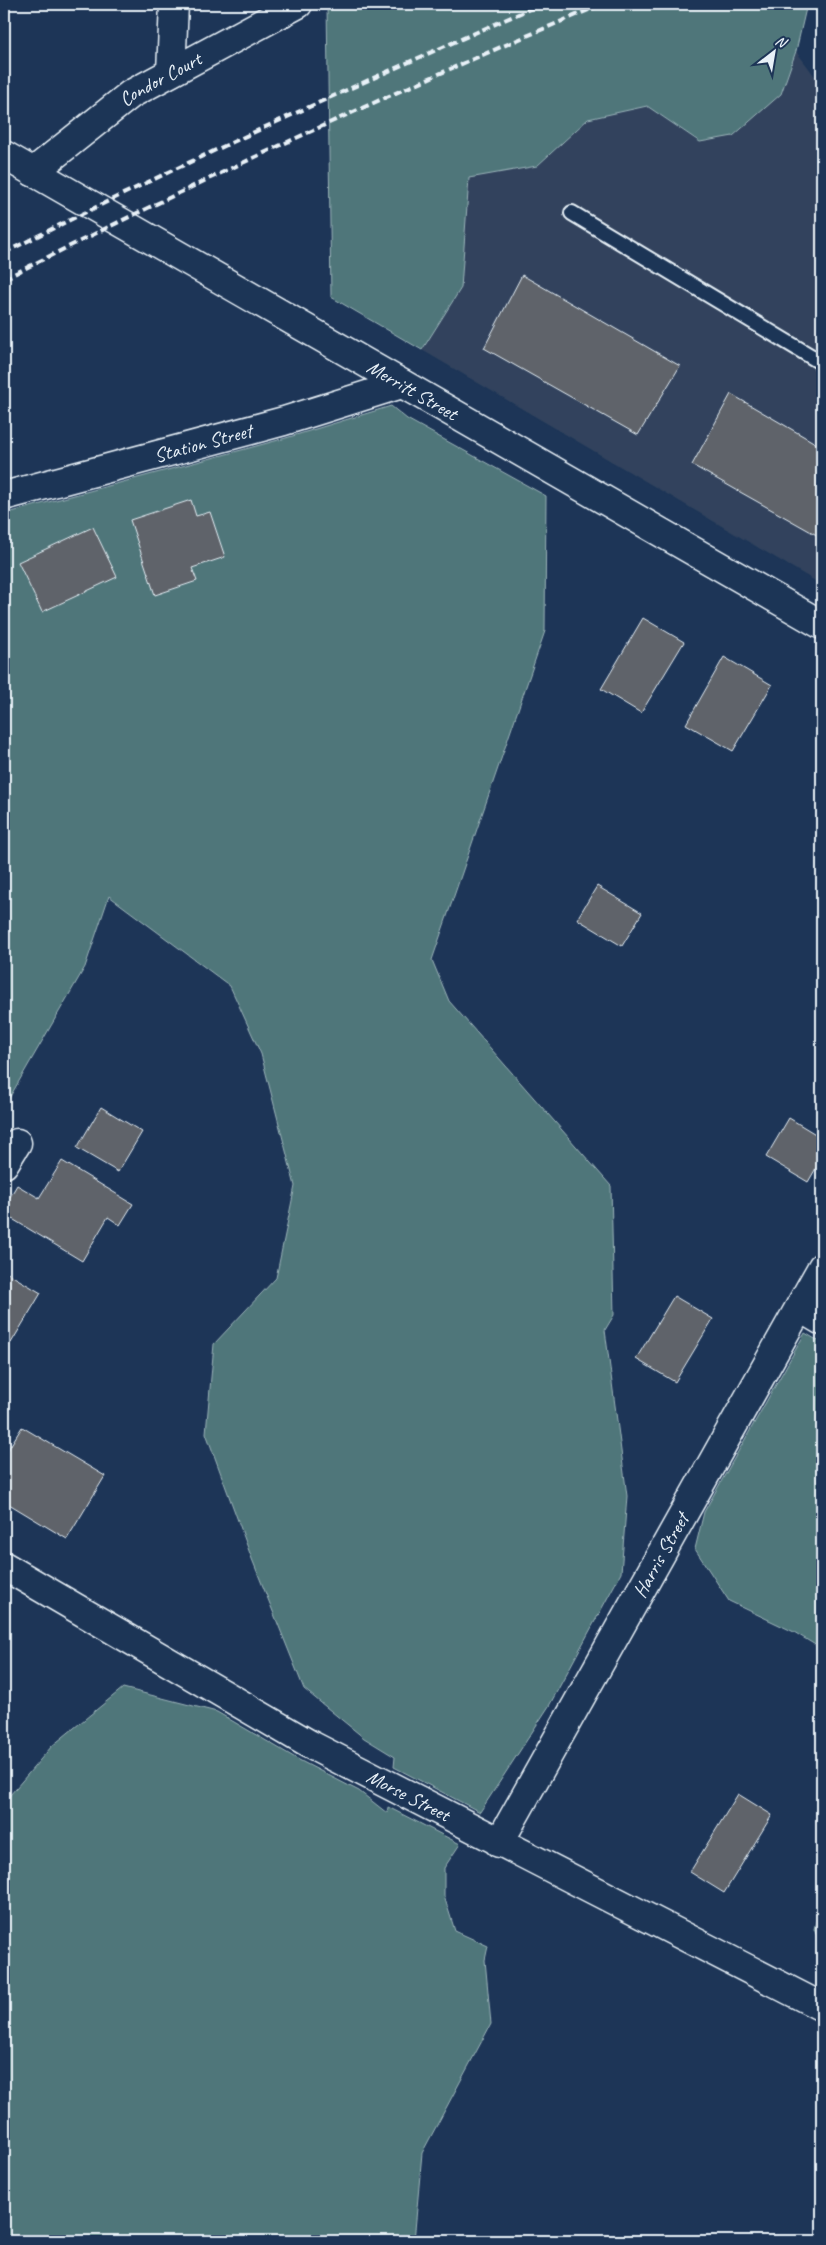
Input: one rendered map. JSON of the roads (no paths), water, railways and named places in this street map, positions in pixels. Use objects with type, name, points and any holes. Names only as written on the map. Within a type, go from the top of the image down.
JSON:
[{"type":"street","points":[[172,72],[174,4]]},
{"type":"street","name":"Condor Court","points":[[33,172],[131,94],[298,4]]},
{"type":"street","name":"Merritt Street","points":[[4,155],[822,624]]},
{"type":"street","name":"Station Street","points":[[4,496],[284,421],[402,384]]},
{"type":"street","name":"Harris Street","points":[[499,1843],[811,1314],[822,1267]]},
{"type":"street","name":"Morse Street","points":[[4,1566],[309,1744],[822,2007]]},
{"type":"lane","points":[[572,213],[822,363]]},
{"type":"railway","points":[[4,253],[270,125],[541,4]]},
{"type":"railway","points":[[4,279],[152,206],[301,136],[451,68],[603,4]]}]
